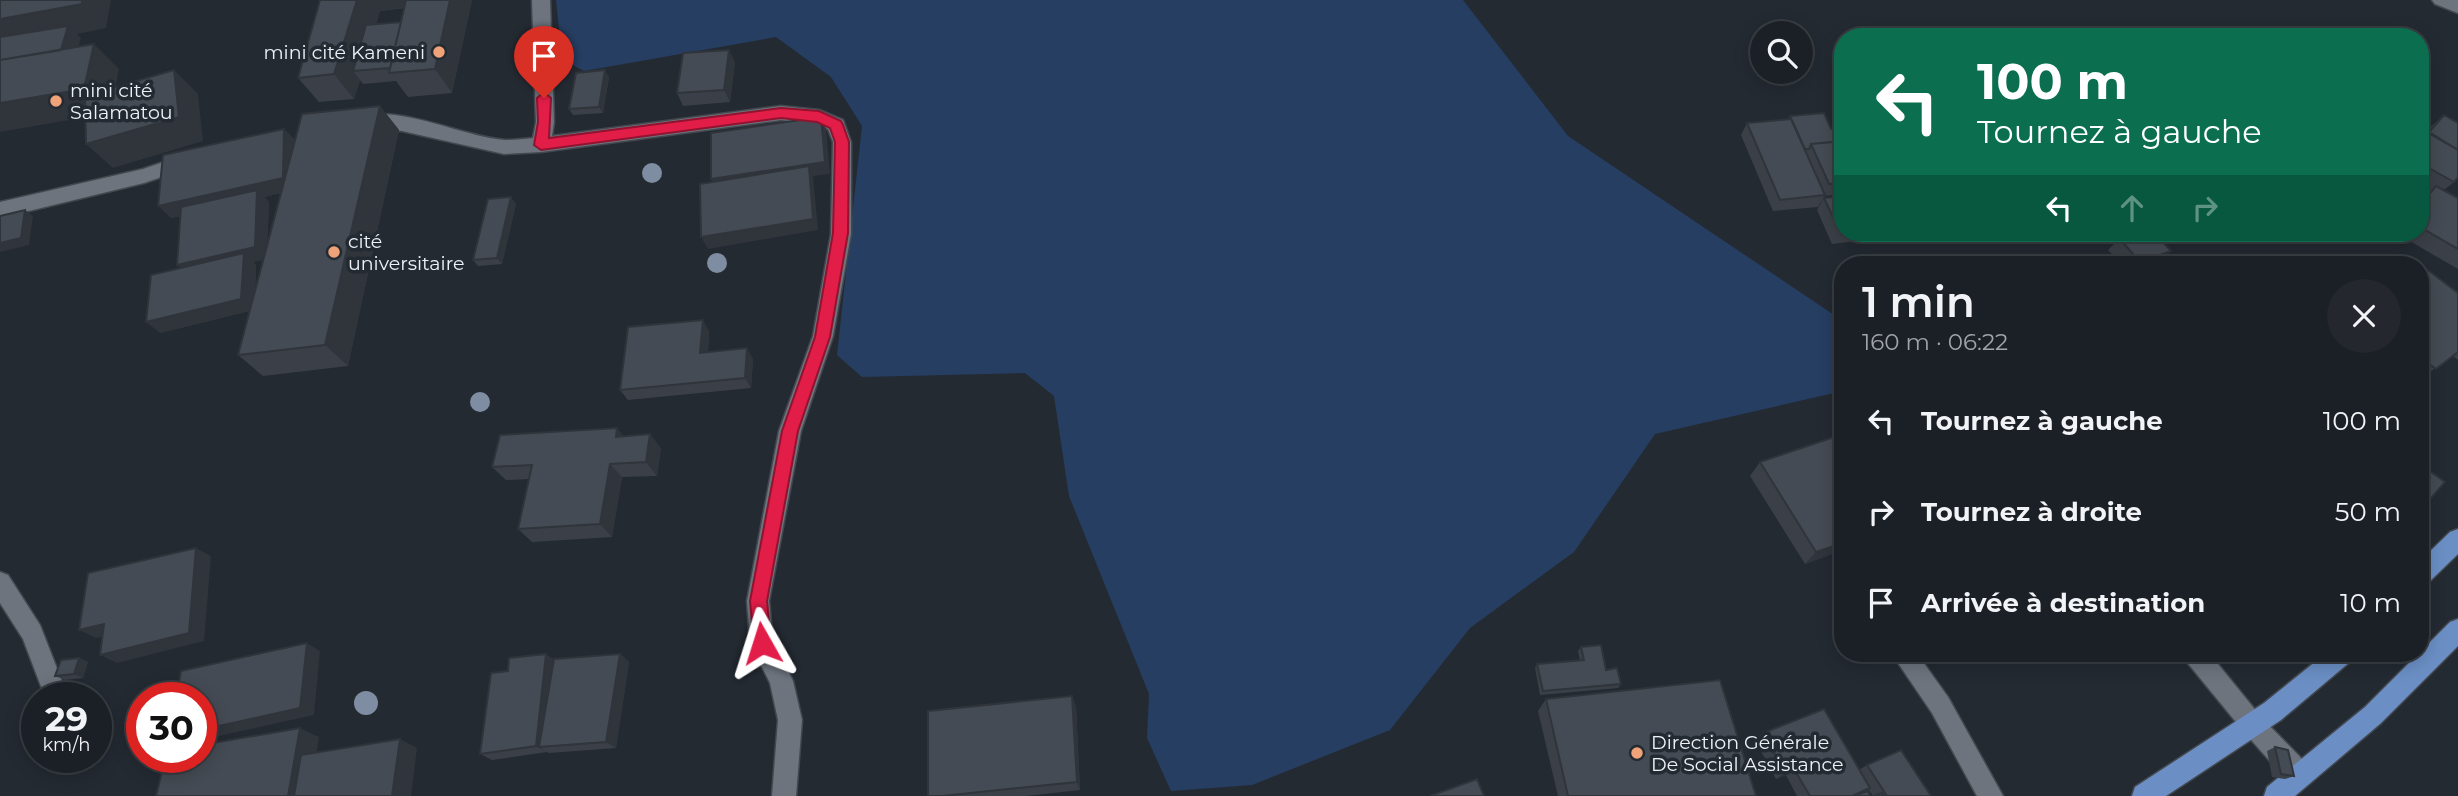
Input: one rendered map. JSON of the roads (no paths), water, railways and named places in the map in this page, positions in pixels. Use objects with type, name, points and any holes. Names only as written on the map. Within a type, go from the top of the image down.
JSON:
[{"type":"main road","points":[[2429,567],[2458,538]]},
{"type":"main road","points":[[2429,659],[2458,630]]},
{"type":"main road","points":[[2144,796],[2253,725],[2316,679],[2334,662]]},
{"type":"main road","points":[[2276,796],[2373,715],[2426,662]]},
{"type":"street","points":[[541,0],[545,122],[541,145]]},
{"type":"street","points":[[2441,0],[2458,7]]},
{"type":"street","points":[[351,124],[362,121],[402,124],[504,146],[541,145],[781,113],[819,117],[836,125],[842,142],[839,246],[823,337],[790,431],[758,601],[762,643],[780,681],[790,720],[784,796]]},
{"type":"street","points":[[0,210],[144,176],[210,154]]},
{"type":"street","points":[[0,583],[32,633],[50,682]]},
{"type":"street","points":[[2201,662],[2253,725],[2300,774]]},
{"type":"street","points":[[1910,663],[1940,705],[1991,796]]},
{"type":"place","name":"mini cité Kameni","points":[[439,52]]},
{"type":"place","name":"mini cité Salamatou","points":[[56,101]]},
{"type":"place","name":"cité universitaire","points":[[334,252]]},
{"type":"place","name":"Direction Générale De Social Assistance","points":[[1637,753]]}]
